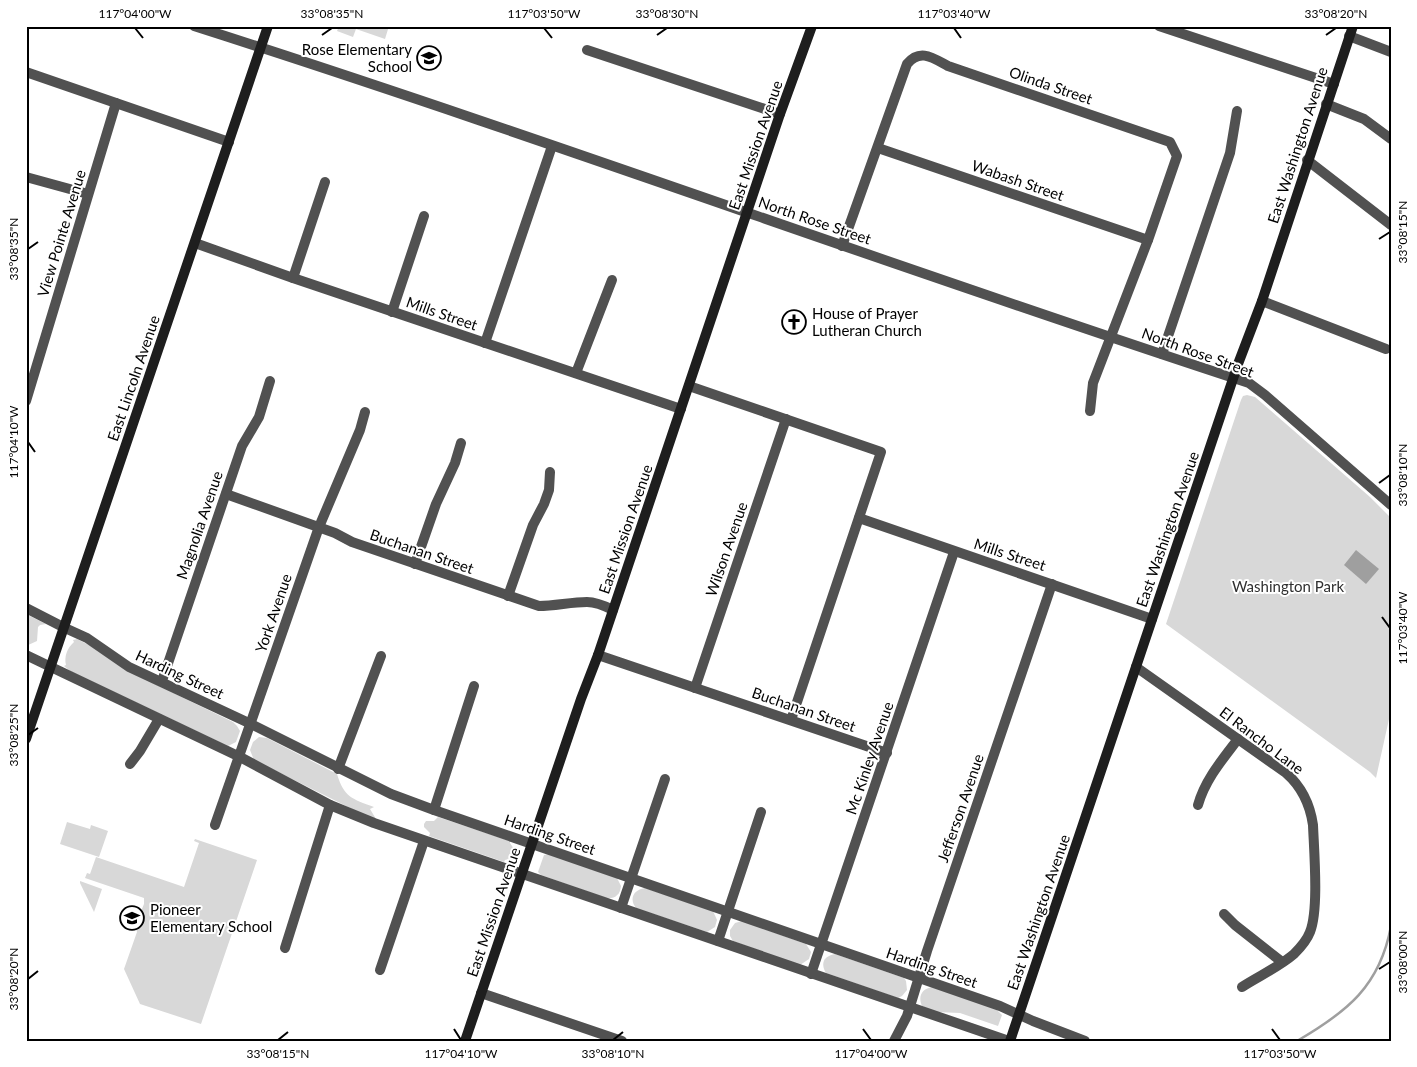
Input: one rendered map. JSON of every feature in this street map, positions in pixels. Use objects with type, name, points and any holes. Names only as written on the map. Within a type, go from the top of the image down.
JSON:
[{"type":"main road","name":"East Lincoln Avenue","points":[[26,739],[268,26]]},
{"type":"main road","name":"East Mission Avenue","points":[[465,1041],[581,699],[598,655],[780,114],[812,26]]},
{"type":"main road","name":"East Washington Avenue","points":[[1009,1041],[1233,378],[1262,301],[1351,31]]},
{"type":"street","name":"North Rose Street","points":[[194,26],[261,47],[1249,383],[1266,395],[1391,505]]},
{"type":"street","points":[[1159,26],[1334,84]]},
{"type":"street","points":[[1351,31],[1391,52]]},
{"type":"street","points":[[587,50],[780,114]]},
{"type":"street","name":"Olinda Street","points":[[878,148],[907,64],[921,54],[929,55],[948,66],[1170,142],[1178,156],[1148,240]]},
{"type":"street","points":[[26,72],[229,142]]},
{"type":"street","name":"View Pointe Avenue","points":[[26,401],[116,103]]},
{"type":"street","points":[[1326,104],[1364,119],[1391,139]]},
{"type":"street","points":[[1162,354],[1230,153],[1237,111]]},
{"type":"street","points":[[485,344],[552,146]]},
{"type":"street","points":[[842,246],[878,148]]},
{"type":"street","name":"Wabash Street","points":[[878,148],[1148,240]]},
{"type":"street","points":[[1307,160],[1391,225]]},
{"type":"street","points":[[26,177],[88,194]]},
{"type":"street","points":[[293,278],[325,182]]},
{"type":"street","points":[[392,312],[424,216]]},
{"type":"street","points":[[1090,411],[1093,383],[1148,240]]},
{"type":"street","name":"Mills Street","points":[[195,243],[485,344],[681,409]]},
{"type":"street","points":[[576,373],[612,280]]},
{"type":"street","points":[[1262,301],[1386,349]]},
{"type":"street","name":"Magnolia Avenue","points":[[162,681],[242,446],[259,417],[270,381]]},
{"type":"street","points":[[689,386],[881,452],[791,720]]},
{"type":"street","name":"York Avenue","points":[[215,825],[319,527],[360,430],[365,412]]},
{"type":"street","name":"Wilson Avenue","points":[[695,688],[786,419]]},
{"type":"street","points":[[415,564],[436,504],[455,463],[461,443]]},
{"type":"street","points":[[508,596],[533,525],[549,490],[550,472]]},
{"type":"street","name":"Buchanan Street","points":[[226,494],[335,533],[352,542],[539,606],[559,606],[587,602],[600,604],[613,610]]},
{"type":"street","name":"Mills Street","points":[[859,518],[1152,618]]},
{"type":"street","name":"Mc Kinley Avenue","points":[[811,974],[954,552]]},
{"type":"street","name":"Jefferson Avenue","points":[[894,1041],[907,1016],[918,978],[1052,584]]},
{"type":"street","name":"Harding Street","points":[[26,608],[87,638],[129,667],[251,724],[391,794],[1000,1006],[1085,1041]]},
{"type":"street","points":[[26,655],[240,757],[330,804],[374,823],[1009,1041]]},
{"type":"street","name":"Buchanan Street","points":[[598,655],[886,753]]},
{"type":"street","points":[[338,768],[381,656]]},
{"type":"street","name":"El Rancho Lane","points":[[1136,667],[1292,779],[1303,793],[1311,812],[1313,825],[1314,919],[1310,932],[1294,954],[1242,987]]},
{"type":"street","points":[[434,810],[474,686]]},
{"type":"street","points":[[130,764],[140,752],[159,719]]},
{"type":"street","points":[[1198,805],[1202,791],[1209,779],[1238,739]]},
{"type":"street","points":[[621,908],[665,779]]},
{"type":"street","points":[[286,948],[330,804]]},
{"type":"street","points":[[718,941],[761,812]]},
{"type":"street","points":[[380,970],[424,841]]},
{"type":"street","points":[[1224,914],[1282,962]]},
{"type":"street","points":[[481,993],[622,1041]]},
{"type":"green space","points":[[339,26],[389,26],[385,39],[356,29],[353,37],[337,31]]},
{"type":"green space","name":"Washington Park","points":[[1243,396],[1255,397],[1370,497],[1391,518],[1391,710],[1376,778],[1166,624],[1241,400]]},
{"type":"green space","points":[[26,614],[46,624],[38,627],[37,641],[26,646]]},
{"type":"green space","points":[[77,639],[91,646],[128,671],[233,722],[240,731],[236,742],[228,746],[70,671],[64,666],[66,665],[66,656],[74,642],[73,640]]},
{"type":"green space","points":[[259,737],[267,738],[337,774],[343,788],[350,796],[374,807],[370,809],[376,819],[362,814],[254,760],[250,750],[253,742]]},
{"type":"green space","points":[[438,817],[510,841],[516,852],[514,856],[504,862],[429,836],[430,833],[424,827],[424,824],[426,821],[434,821]]},
{"type":"green space","points":[[67,822],[90,829],[91,825],[108,831],[99,857],[60,844]]},
{"type":"green space","points":[[195,839],[257,860],[201,1024],[140,1004],[124,969],[137,932],[135,926],[144,904],[144,898],[85,878],[87,873],[90,874],[96,857],[184,887],[199,843],[194,841]]},
{"type":"green space","points":[[549,854],[617,878],[621,886],[620,892],[614,897],[606,898],[541,875],[538,872],[544,855]]},
{"type":"green space","points":[[80,881],[102,889],[94,912],[80,883]]},
{"type":"green space","points":[[645,888],[713,911],[717,920],[715,927],[707,932],[636,908],[633,895]]},
{"type":"green space","points":[[742,921],[806,944],[811,952],[809,959],[800,965],[733,941],[730,936],[730,930],[735,923]]},
{"type":"green space","points":[[835,954],[904,978],[907,990],[898,998],[826,973],[823,966],[824,960],[828,956]]},
{"type":"green space","points":[[932,987],[996,1009],[1002,1015],[998,1026],[960,1013],[936,1012],[922,1006],[921,994]]},
{"type":"shaded area","points":[[1356,550],[1379,569],[1366,584],[1344,565]]},
{"type":"waterway","points":[[1297,1041],[1346,1008],[1359,995],[1379,965],[1391,926]]},
{"type":"place","name":"Rose Elementary School","points":[[429,58]]},
{"type":"place","name":"House of Prayer Lutheran Church","points":[[794,322]]},
{"type":"place","name":"Pioneer Elementary School","points":[[132,918]]}]
